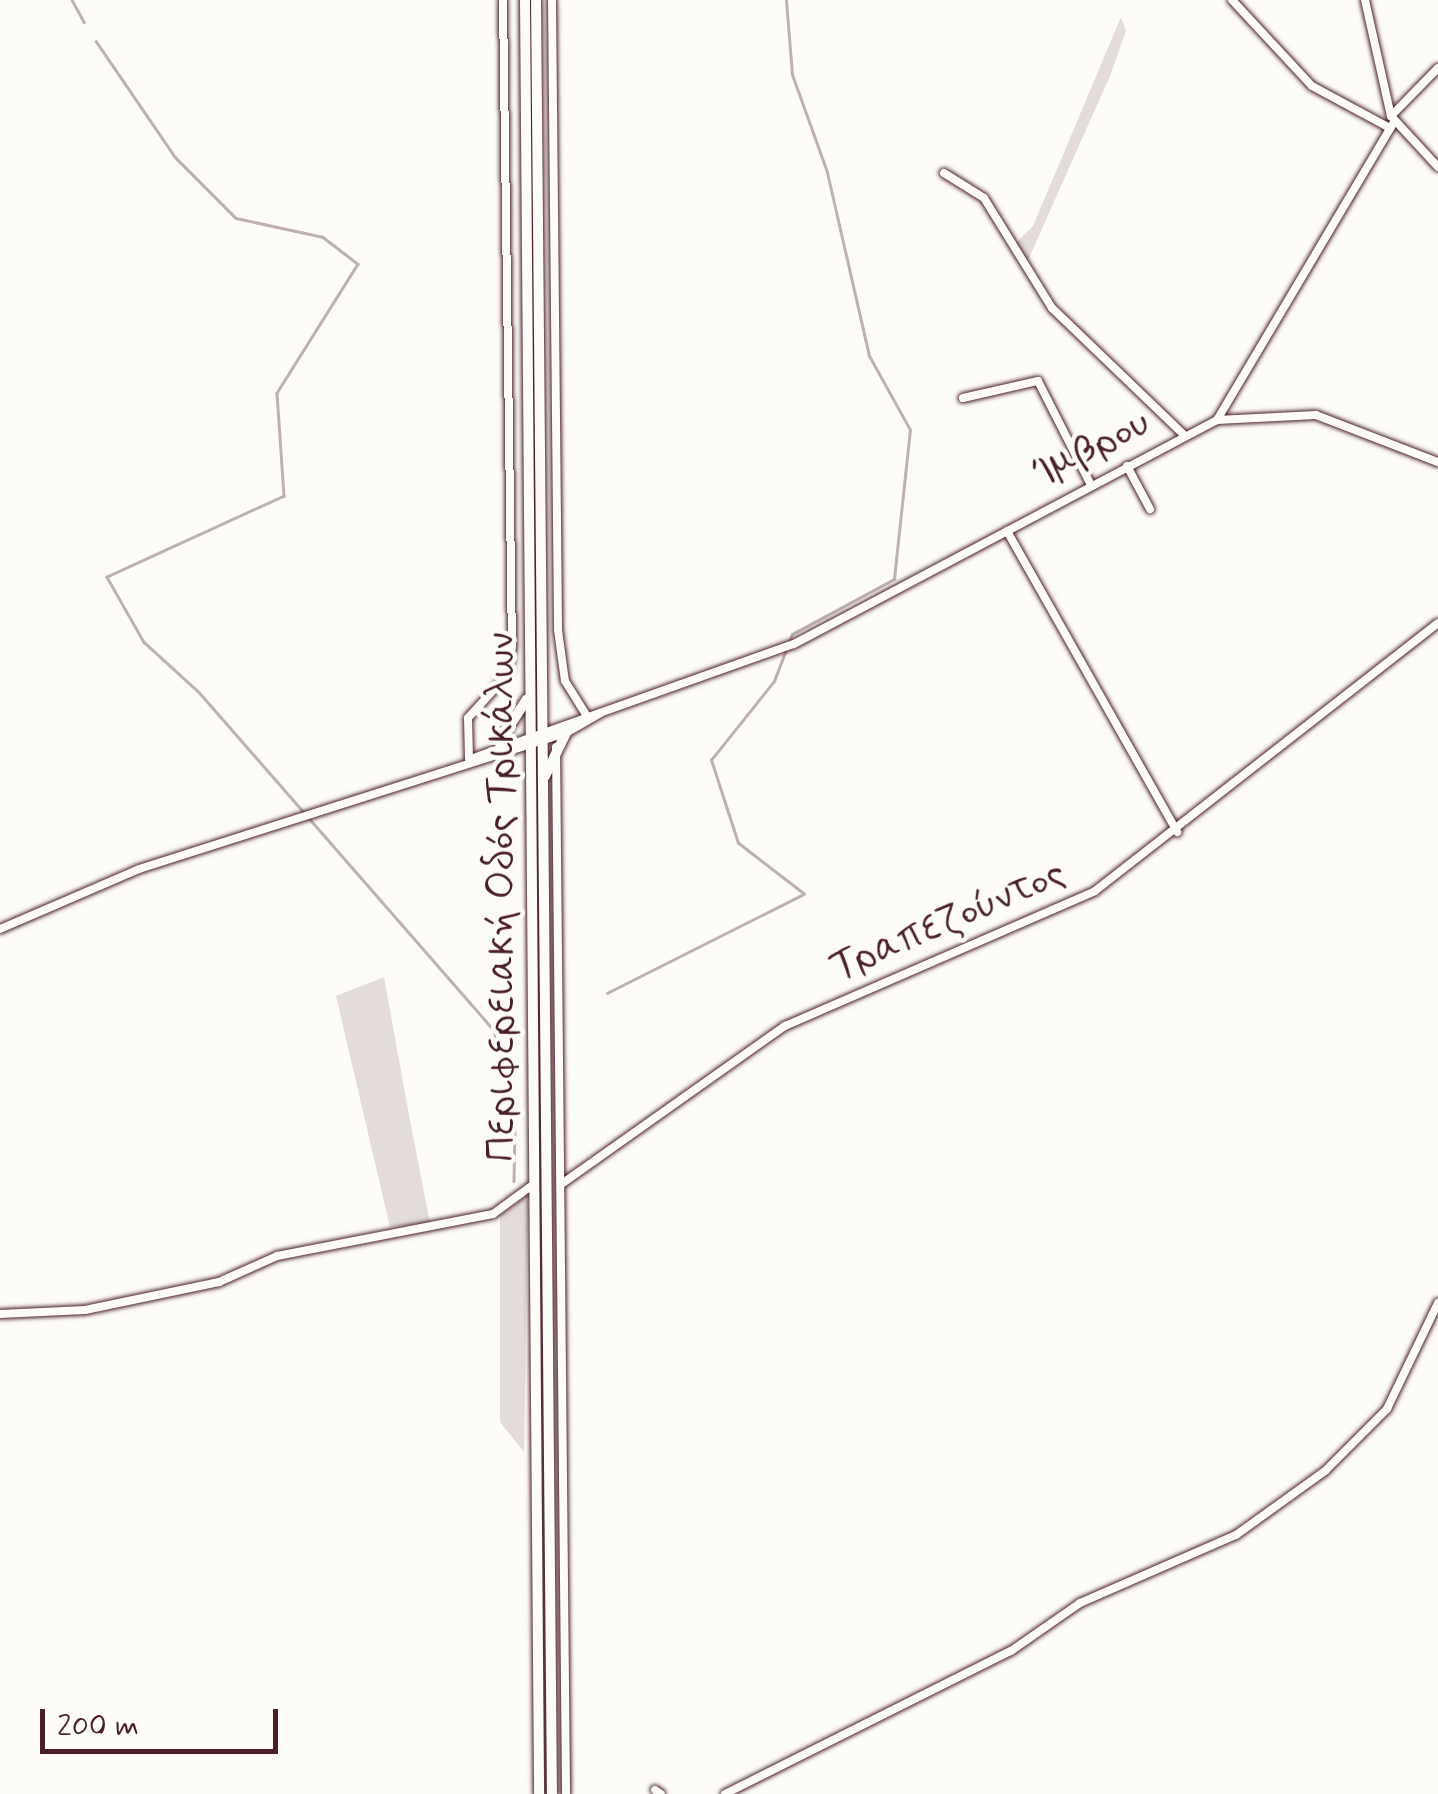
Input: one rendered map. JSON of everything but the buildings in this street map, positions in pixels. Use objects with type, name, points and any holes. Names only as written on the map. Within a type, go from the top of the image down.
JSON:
[{"type":"main road","name":"Περιφερειακή Οδός Τρικάλων","points":[[525,0],[539,1794]]},
{"type":"main road","name":"Περιφερειακή Οδός Τρικάλων","points":[[536,0],[552,1794]]},
{"type":"main road","points":[[499,742],[530,694]]},
{"type":"main road","points":[[544,781],[556,747],[566,733]]},
{"type":"street","points":[[472,758],[468,718],[508,674],[512,647],[503,0]]},
{"type":"street","points":[[552,0],[558,630],[565,680],[586,715]]},
{"type":"street","points":[[1232,0],[1312,86],[1392,122],[1438,168]]},
{"type":"street","points":[[1365,0],[1392,122]]},
{"type":"street","points":[[1217,420],[1392,122],[1438,68]]},
{"type":"street","points":[[944,172],[984,198],[1052,308],[1183,434]]},
{"type":"street","points":[[963,398],[1038,381],[1091,485]]},
{"type":"street","name":"Ίμβρου","points":[[600,713],[794,644],[1183,434],[1217,420],[1316,414],[1438,462]]},
{"type":"street","points":[[1128,466],[1150,509]]},
{"type":"street","points":[[1007,530],[1177,832]]},
{"type":"street","name":"Τραπεζούντος","points":[[563,1183],[785,1026],[1040,922],[1177,832],[1438,623]]},
{"type":"street","points":[[472,758],[499,742],[544,726],[600,713]]},
{"type":"street","points":[[0,929],[139,869],[472,758],[528,746],[566,733],[600,713]]},
{"type":"street","points":[[556,747],[564,761],[566,1794]]},
{"type":"street","points":[[0,1314],[85,1310],[219,1282],[278,1256],[492,1214],[534,1184]]},
{"type":"street","points":[[725,1794],[1012,1651],[1080,1603],[1247,1527],[1334,1464],[1387,1409],[1438,1303]]},
{"type":"shaded area","points":[[1121,17],[1126,31],[1110,76],[1025,267],[1012,247],[1033,226]]},
{"type":"shaded area","points":[[384,977],[430,1223],[390,1227],[336,996]]},
{"type":"shaded area","points":[[526,1196],[524,1452],[500,1422],[500,1216]]},
{"type":"waterway","points":[[72,0],[84,22]]},
{"type":"waterway","points":[[607,993],[804,894],[738,843],[711,760],[774,681],[792,634],[894,579],[910,430],[869,356],[827,172],[792,75],[786,0]]},
{"type":"waterway","points":[[96,41],[175,157],[236,218],[323,237],[358,264],[277,393],[284,496],[107,577],[144,642],[199,692],[494,1030],[515,1129],[514,1181]]}]
